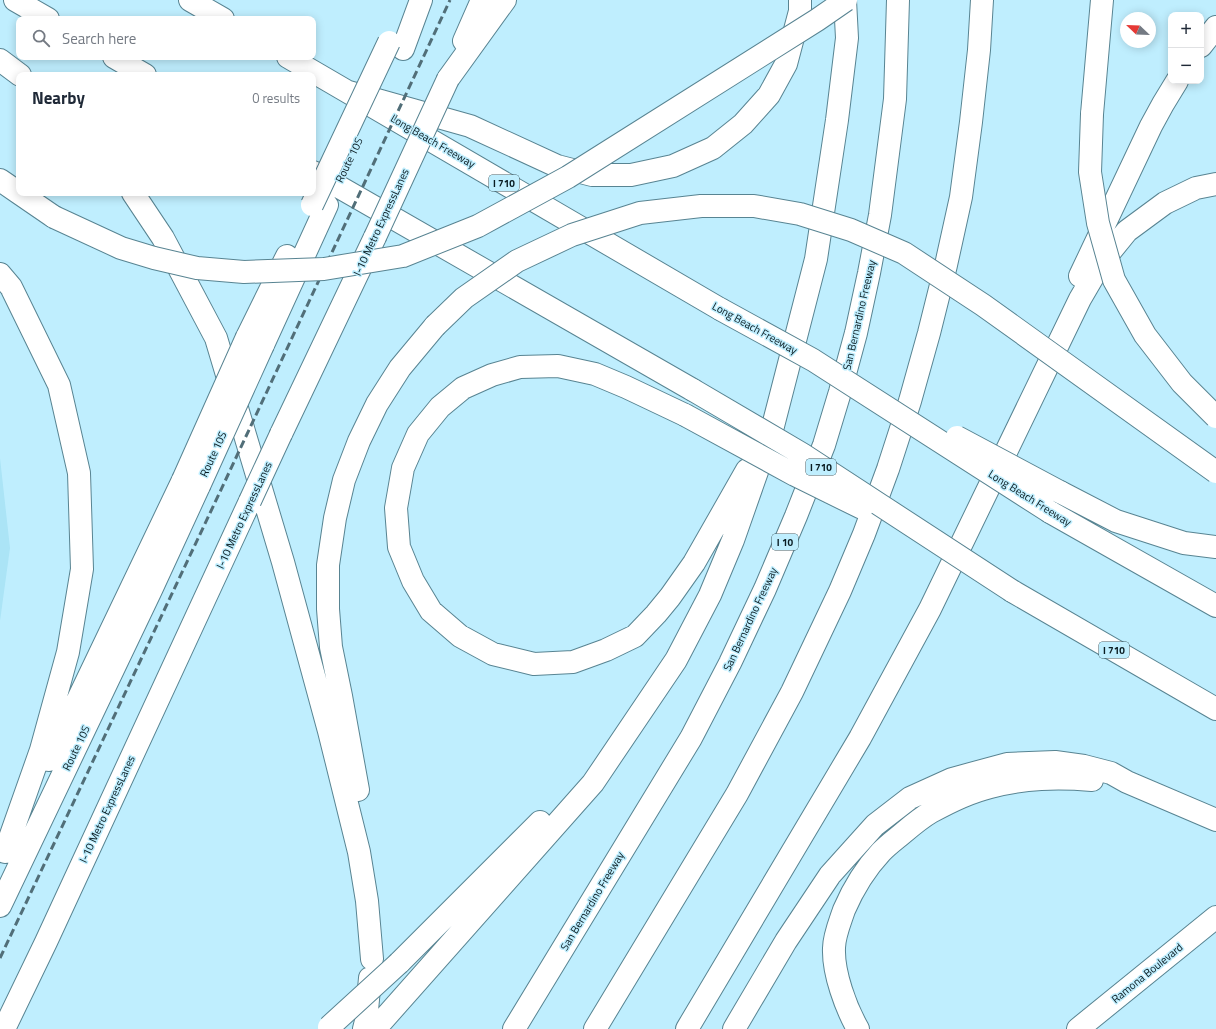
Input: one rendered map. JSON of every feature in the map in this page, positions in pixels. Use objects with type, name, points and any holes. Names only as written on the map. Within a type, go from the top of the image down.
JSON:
[{"type":"main road","points":[[15,0],[43,16]]},
{"type":"main road","points":[[190,0],[218,16]]},
{"type":"main road","points":[[396,46],[415,0]]},
{"type":"main road","points":[[2,858],[191,483],[247,337],[312,205],[421,0]]},
{"type":"main road","name":"I-10 Metro ExpressLanes","points":[[4,1029],[46,942],[250,501],[375,237],[482,0]]},
{"type":"main road","points":[[448,78],[505,0]]},
{"type":"main road","points":[[349,92],[470,126],[557,166],[592,176],[631,175],[673,166],[713,148],[743,124],[769,95],[786,64],[800,11],[800,0]]},
{"type":"main road","points":[[23,196],[54,217],[121,248],[154,258],[197,268],[244,272],[324,269],[403,256],[478,226],[568,177],[817,20],[846,0]]},
{"type":"main road","points":[[375,1029],[593,783],[676,660],[710,595],[733,540],[772,426],[816,259],[837,120],[847,38],[846,0]]},
{"type":"main road","name":"San Bernardino Freeway","points":[[514,1029],[691,738],[766,589],[824,445],[856,333],[880,215],[895,99],[898,0]]},
{"type":"main road","points":[[595,1029],[737,794],[792,692],[840,591],[864,534],[888,469],[910,401],[929,334],[961,197],[979,50],[982,0]]},
{"type":"main road","points":[[1102,0],[1092,114],[1090,172],[1098,224],[1114,280],[1145,334],[1182,383],[1216,417]]},
{"type":"main road","points":[[1204,42],[1216,27]]},
{"type":"main road","points":[[0,60],[16,72]]},
{"type":"main road","points":[[119,60],[140,72]]},
{"type":"main road","name":"Long Beach Freeway","points":[[293,60],[314,72]]},
{"type":"main road","name":"Long Beach Freeway","points":[[316,73],[720,309],[813,360],[1050,512],[1216,606]]},
{"type":"main road","points":[[1020,421],[1069,298],[1151,126],[1175,84]]},
{"type":"main road","name":"I 710","points":[[316,174],[802,454],[1012,591],[1216,709]]},
{"type":"main road","points":[[0,180],[16,191]]},
{"type":"main road","points":[[687,1029],[860,738],[930,608],[1080,299],[1101,263],[1127,231],[1165,203],[1196,188],[1216,184]]},
{"type":"main road","points":[[135,196],[163,238],[216,338],[284,562],[331,738],[359,852],[367,901],[372,959]]},
{"type":"main road","points":[[364,1029],[372,959],[370,884],[363,817],[331,647],[328,608],[328,565],[335,518],[344,480],[359,441],[376,404],[400,368],[435,326],[464,298],[517,261],[572,234],[640,213],[701,206],[754,206],[800,214],[851,230],[904,253],[983,305],[1216,472]]},
{"type":"main road","points":[[0,274],[11,287],[59,385],[79,473],[82,569],[68,652],[41,750],[2,858]]},
{"type":"main road","points":[[813,360],[1116,521],[1184,543],[1216,547]]},
{"type":"main road","points":[[772,426],[694,563],[656,614],[635,636],[606,650],[573,662],[534,664],[493,654],[460,636],[431,611],[412,581],[399,547],[396,508],[403,468],[418,434],[440,407],[463,388],[492,375],[520,367],[558,366],[595,374],[626,387],[685,415],[795,475],[946,549]]},
{"type":"main road","name":"Route 10S","points":[[0,906],[151,590],[191,483]]},
{"type":"main road","points":[[328,1028],[399,963],[581,780],[640,714]]},
{"type":"main road","points":[[734,1029],[786,941],[830,875],[875,825],[910,798],[952,778],[1007,764],[1055,762],[1084,766],[1111,773],[1216,820]]},
{"type":"main road","points":[[858,1029],[843,995],[837,974],[834,948],[839,923],[848,900],[863,875],[882,852],[930,812],[960,798],[988,788],[1043,778],[1134,784]]},
{"type":"main road","name":"Ramona Boulevard","points":[[1078,1029],[1216,917]]},
{"type":"shaded area","points":[[0,458],[10,548],[0,621]]},
{"type":"railway","points":[[0,958],[450,0]]}]
